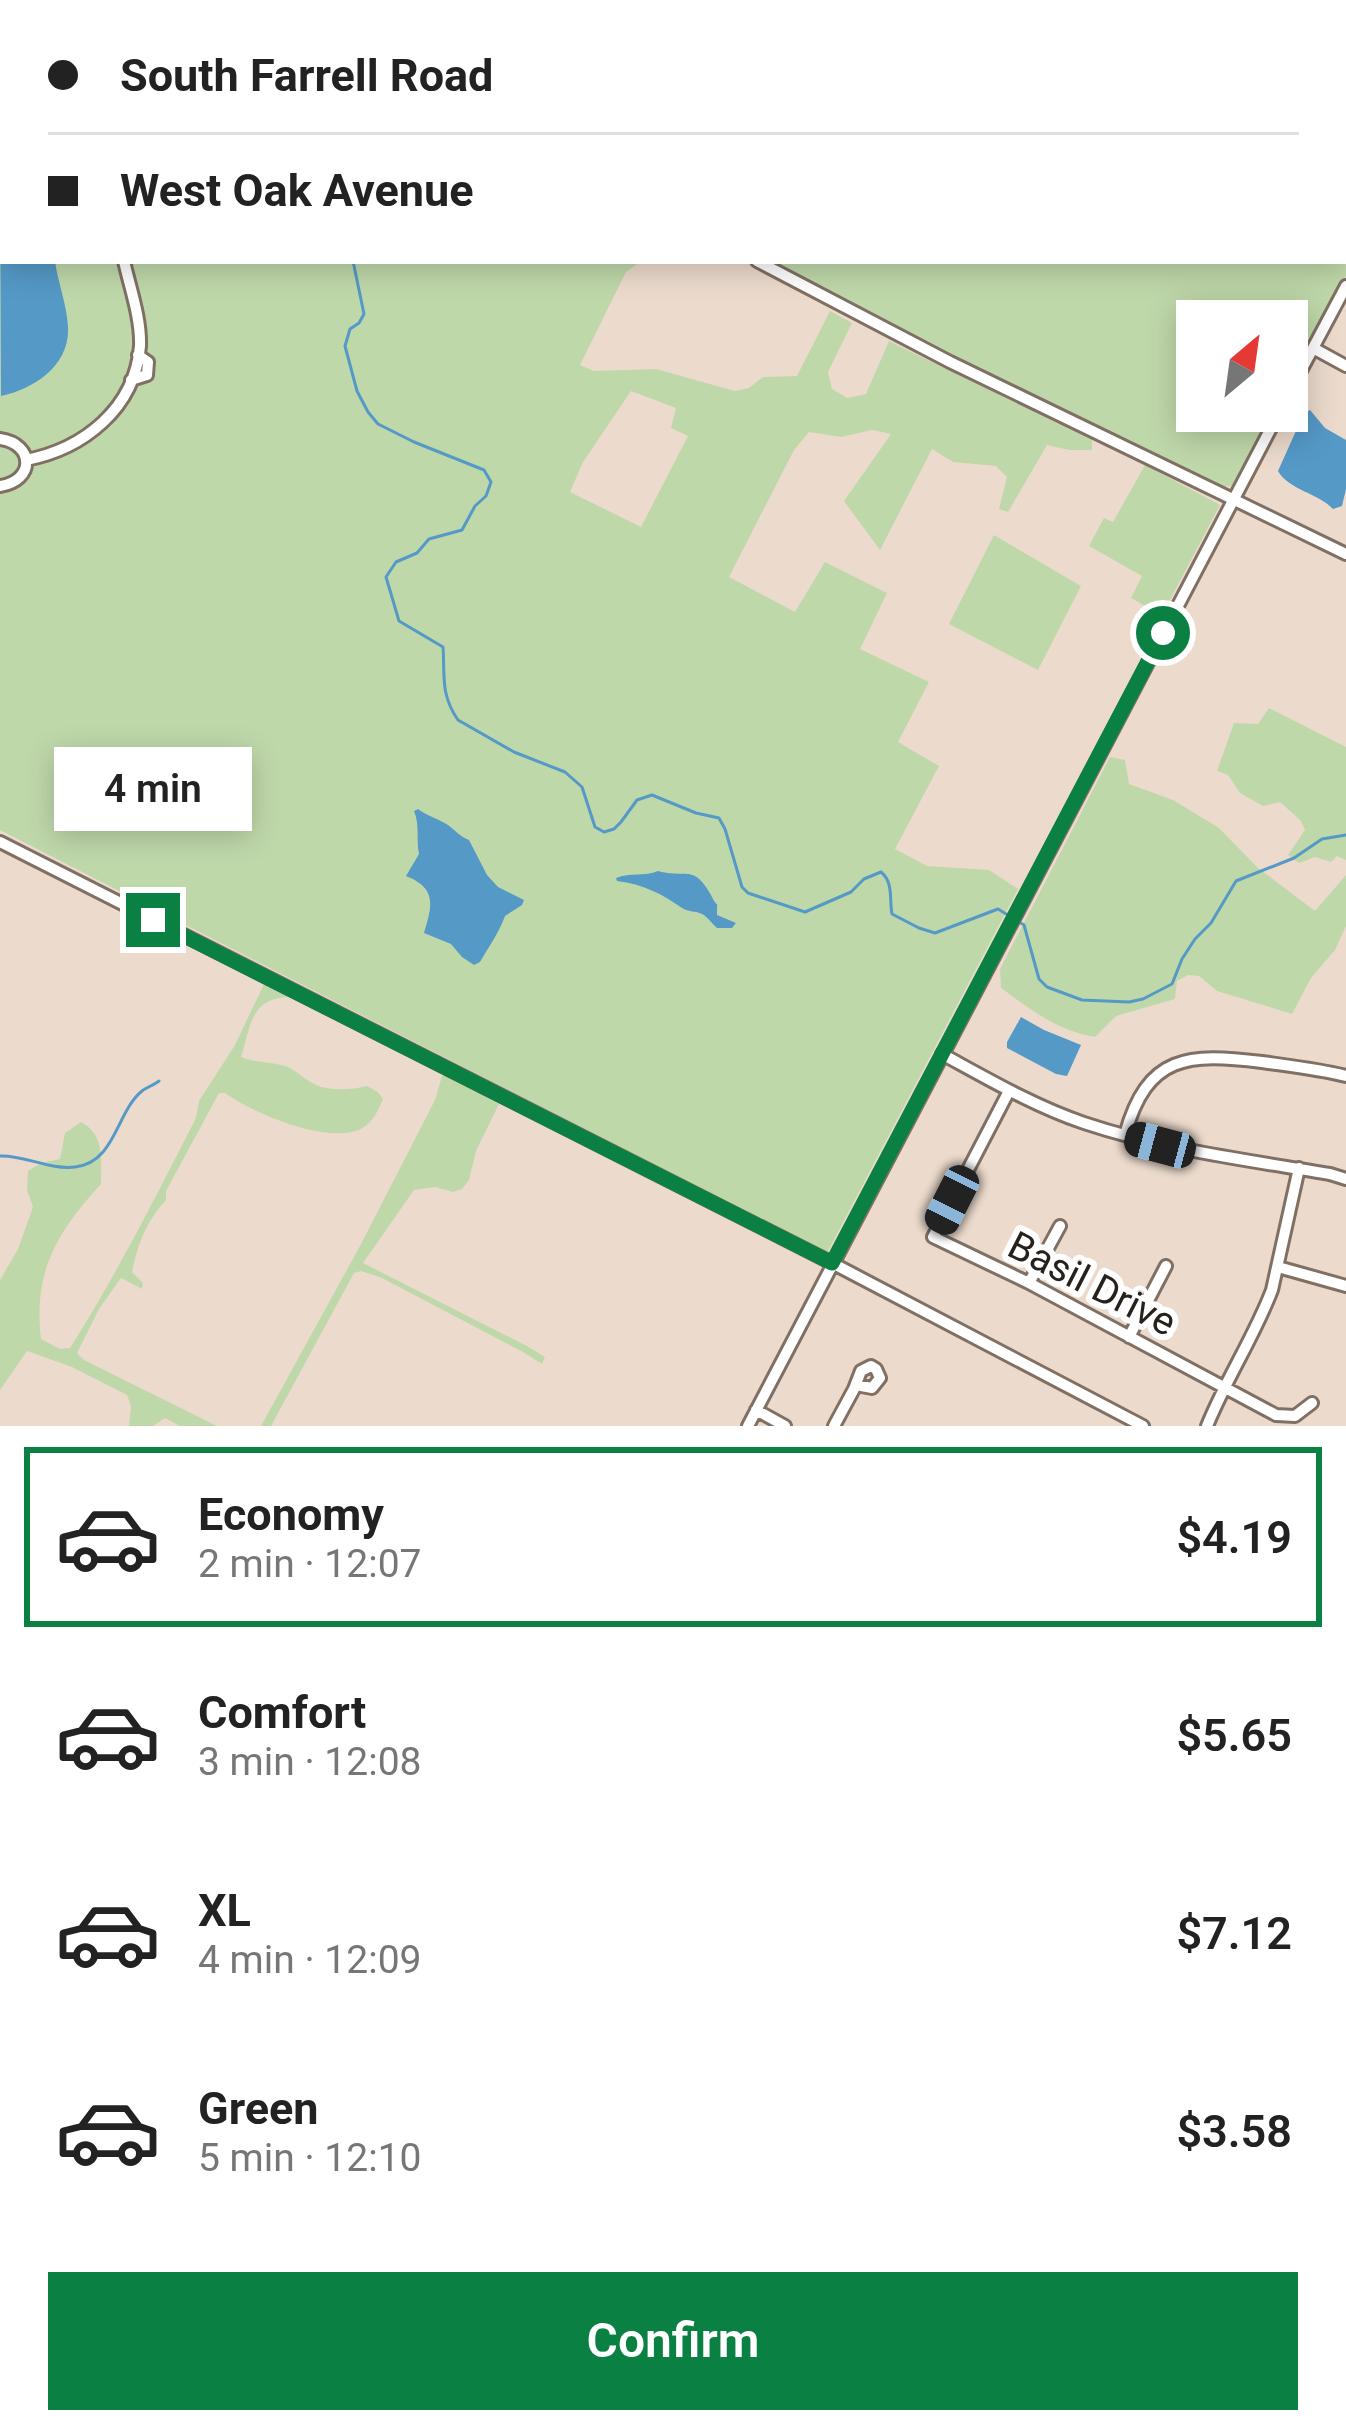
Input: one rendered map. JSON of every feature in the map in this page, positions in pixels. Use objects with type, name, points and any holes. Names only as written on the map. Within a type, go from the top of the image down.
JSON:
[{"type":"street","points":[[26,460],[89,436],[121,401],[138,355],[138,322],[125,264]]},
{"type":"street","points":[[763,264],[950,362],[1346,554]]},
{"type":"street","points":[[1308,358],[1346,286]]},
{"type":"street","points":[[1313,348],[1346,366]]},
{"type":"street","points":[[752,1418],[1269,432]]},
{"type":"street","points":[[0,439],[19,446],[26,460],[17,482],[0,486]]},
{"type":"street","points":[[0,842],[832,1263],[1143,1426]]},
{"type":"street","points":[[942,1054],[1059,1114],[1125,1135],[1196,1153],[1346,1179]]},
{"type":"street","points":[[1125,1135],[1132,1106],[1150,1081],[1196,1057],[1344,1075],[1346,1059]]},
{"type":"street","name":"Basil Drive","points":[[1010,1090],[933,1237],[1276,1415],[1294,1416],[1312,1402]]},
{"type":"street","points":[[1207,1426],[1264,1310],[1299,1168]]},
{"type":"street","points":[[1029,1283],[1060,1226]]},
{"type":"street","points":[[1129,1336],[1166,1266]]},
{"type":"street","points":[[1278,1267],[1346,1286]]},
{"type":"street","points":[[834,1426],[856,1385]]},
{"type":"street","points":[[752,1418],[766,1426]]},
{"type":"street","points":[[752,1418],[784,1426]]},
{"type":"green space","points":[[0,264],[637,264],[626,272],[580,365],[594,371],[656,369],[735,391],[749,388],[763,377],[797,376],[830,311],[852,323],[828,372],[832,389],[847,398],[866,394],[889,341],[1092,440],[1092,450],[1047,445],[1008,512],[999,509],[1007,477],[996,466],[953,462],[932,449],[880,550],[844,501],[891,434],[872,430],[841,437],[809,432],[794,450],[729,577],[795,612],[825,562],[887,593],[860,649],[929,682],[898,742],[939,766],[895,849],[927,866],[989,870],[1018,889],[827,1253],[0,830]],"holes":[[[631,391],[676,408],[671,428],[688,436],[641,527],[570,492],[583,462]]]},
{"type":"green space","points":[[773,264],[1346,264],[1346,276],[1308,348],[1308,300],[1176,300],[1176,432],[1263,432],[1232,486],[1218,487],[998,381]]},
{"type":"green space","points":[[1145,465],[1220,505],[1162,615],[1131,598],[1142,576],[1089,546],[1104,518],[1113,522]]},
{"type":"green space","points":[[994,535],[1081,586],[1038,670],[949,624]]},
{"type":"green space","points":[[1269,708],[1346,747],[1346,860],[1315,857],[1299,863],[1288,855],[1305,830],[1301,821],[1280,802],[1263,806],[1240,793],[1228,775],[1217,771],[1234,723],[1258,724]]},
{"type":"green space","points":[[1110,757],[1125,760],[1129,784],[1173,800],[1219,828],[1258,868],[1315,911],[1346,875],[1346,926],[1292,1014],[1217,991],[1199,976],[1188,975],[1177,981],[1175,999],[1116,1016],[1095,1037],[1057,1025],[1001,988],[1000,969]]},
{"type":"green space","points":[[265,982],[288,997],[259,1009],[241,1057],[290,1068],[322,1087],[367,1086],[383,1099],[378,1109],[368,1124],[355,1131],[317,1131],[274,1119],[219,1093],[140,1243],[132,1272],[143,1283],[142,1289],[121,1278],[77,1353],[217,1426],[180,1426],[165,1418],[153,1426],[129,1426],[127,1395],[27,1351],[0,1390],[0,1280],[18,1249],[33,1207],[27,1190],[28,1171],[60,1159],[65,1133],[81,1122],[98,1141],[101,1184],[51,1254],[41,1293],[41,1339],[60,1349],[70,1348],[136,1234],[196,1118],[199,1101],[235,1045]]},
{"type":"green space","points":[[450,1074],[499,1104],[476,1151],[469,1180],[453,1192],[435,1187],[414,1190],[363,1263],[527,1346],[545,1357],[542,1364],[361,1271],[354,1273],[271,1426],[261,1426],[361,1244],[435,1100],[442,1076]]},
{"type":"water","points":[[0,264],[56,264],[68,327],[63,353],[48,374],[1,396]]},
{"type":"water","points":[[1308,411],[1346,440],[1346,489],[1342,506],[1333,509],[1289,483],[1278,471],[1295,432],[1308,432]]},
{"type":"water","points":[[418,809],[469,840],[498,887],[524,900],[505,916],[474,965],[451,944],[424,933],[428,893],[406,876],[419,854],[414,811]]},
{"type":"water","points":[[658,871],[694,875],[717,904],[717,915],[736,923],[732,928],[717,928],[702,914],[616,878]]},
{"type":"water","points":[[1021,1017],[1081,1045],[1067,1076],[1007,1048]]},
{"type":"waterway","points":[[354,264],[364,314],[350,329],[345,346],[368,412],[378,424],[484,470],[491,482],[462,530],[429,539],[417,553],[396,562],[386,577],[399,621],[443,647],[446,693],[458,720],[514,752],[565,772],[582,787],[595,827],[604,832],[614,829],[637,800],[652,795],[719,818],[748,893],[805,912],[851,892],[864,879],[881,872],[889,886],[892,914],[935,933],[998,909],[1024,925],[1039,979],[1047,987],[1082,1000],[1129,1002],[1172,984],[1182,959],[1236,881],[1294,858],[1322,839],[1346,835]]},
{"type":"waterway","points":[[0,1156],[65,1167],[89,1163],[107,1146],[133,1100],[159,1081]]},
{"type":"route","points":[[153,920],[832,1263],[1163,633]]}]
